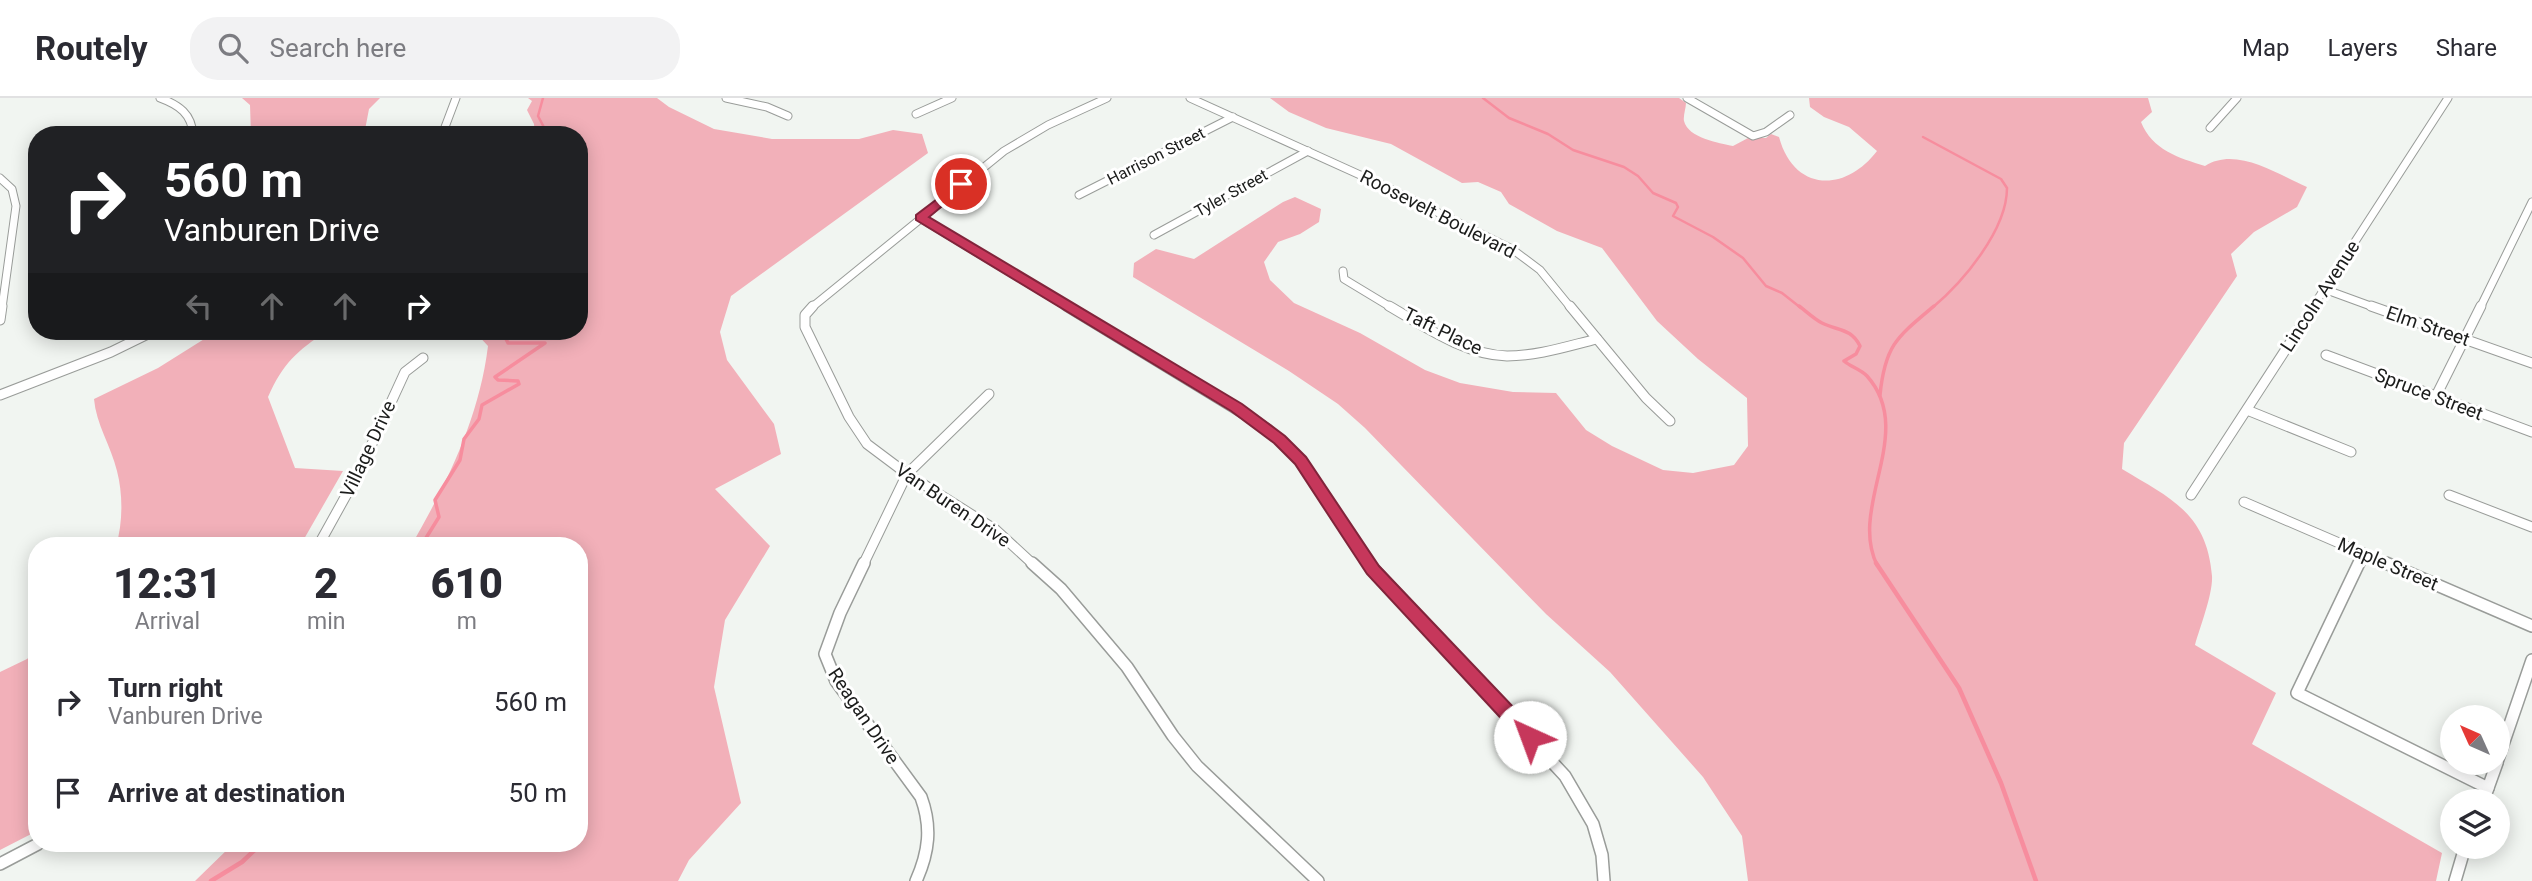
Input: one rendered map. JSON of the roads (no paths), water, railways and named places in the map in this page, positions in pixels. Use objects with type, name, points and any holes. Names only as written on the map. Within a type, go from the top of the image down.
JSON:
[{"type":"street","points":[[160,98],[177,105],[186,113],[192,126]]},
{"type":"street","points":[[445,126],[456,98]]},
{"type":"street","points":[[726,98],[767,107],[788,116]]},
{"type":"street","points":[[916,114],[952,98]]},
{"type":"street","points":[[1107,98],[1048,125],[1004,150],[920,218],[1237,408],[1280,439],[1300,461],[1373,570],[1565,776],[1593,824],[1602,855],[1604,881]]},
{"type":"street","name":"Roosevelt Boulevard","points":[[1190,98],[1308,151],[1512,249],[1541,270],[1646,398],[1670,421]]},
{"type":"street","points":[[1687,98],[1753,136],[1766,132],[1790,115]]},
{"type":"street","name":"Lincoln Avenue","points":[[2192,495],[2448,98]]},
{"type":"street","points":[[2210,128],[2233,99]]},
{"type":"street","name":"Harrison Street","points":[[1079,195],[1233,117]]},
{"type":"street","name":"Tyler Street","points":[[1154,235],[1308,151]]},
{"type":"street","points":[[0,178],[12,189],[16,206],[0,320]]},
{"type":"street","points":[[2436,397],[2532,202]]},
{"type":"street","name":"Van Buren Drive","points":[[920,218],[810,308],[804,321],[859,436],[874,451],[907,474],[996,530],[1061,589],[1127,667],[1164,724],[1197,766],[1318,881]]},
{"type":"street","name":"Taft Place","points":[[1343,271],[1344,279],[1349,282],[1482,353],[1523,355],[1597,339]]},
{"type":"street","name":"Elm Street","points":[[2324,289],[2532,363]]},
{"type":"street","points":[[0,395],[136,340]]},
{"type":"street","name":"Spruce Street","points":[[2326,355],[2532,432]]},
{"type":"street","name":"Village Drive","points":[[323,537],[359,472],[405,372],[423,358]]},
{"type":"street","points":[[907,474],[989,394]]},
{"type":"street","points":[[2246,410],[2351,452]]},
{"type":"street","name":"Reagan Drive","points":[[907,474],[836,622],[825,654],[836,681],[921,797],[926,808],[930,837],[928,852],[916,881]]},
{"type":"street","points":[[2449,495],[2532,527]]},
{"type":"street","name":"Maple Street","points":[[2244,502],[2532,626]]},
{"type":"street","points":[[2364,553],[2297,693],[2488,788],[2493,775]]},
{"type":"street","points":[[2510,725],[2532,660]]},
{"type":"street","points":[[0,864],[28,849]]},
{"type":"street","points":[[2455,881],[2461,859]]},
{"type":"waterway","points":[[543,98],[538,116],[543,126]]},
{"type":"waterway","points":[[1483,98],[1509,118],[1548,134],[1573,150],[1624,167],[1638,176],[1653,193],[1676,203],[1678,207],[1673,216],[1713,237],[1743,258],[1766,286],[1782,293],[1801,308]]},
{"type":"waterway","points":[[1923,137],[2001,179],[2007,188],[2000,221],[1991,238],[1969,270],[1932,308]]},
{"type":"waterway","points":[[1799,306],[1819,321],[1853,336],[1860,346],[1856,354],[1844,361],[1867,376],[1881,398],[1886,421],[1884,445],[1870,518],[1870,542],[1877,564]]},
{"type":"waterway","points":[[1880,395],[1885,364],[1895,343],[1934,306]]},
{"type":"waterway","points":[[427,537],[439,517],[435,500],[460,460],[464,439],[479,419],[482,405],[519,384],[518,381],[498,380],[495,377],[545,343],[508,343],[506,340]]},
{"type":"waterway","points":[[1877,564],[1959,688],[2001,783],[2036,881]]},
{"type":"waterway","points":[[211,881],[242,862],[253,852]]}]
